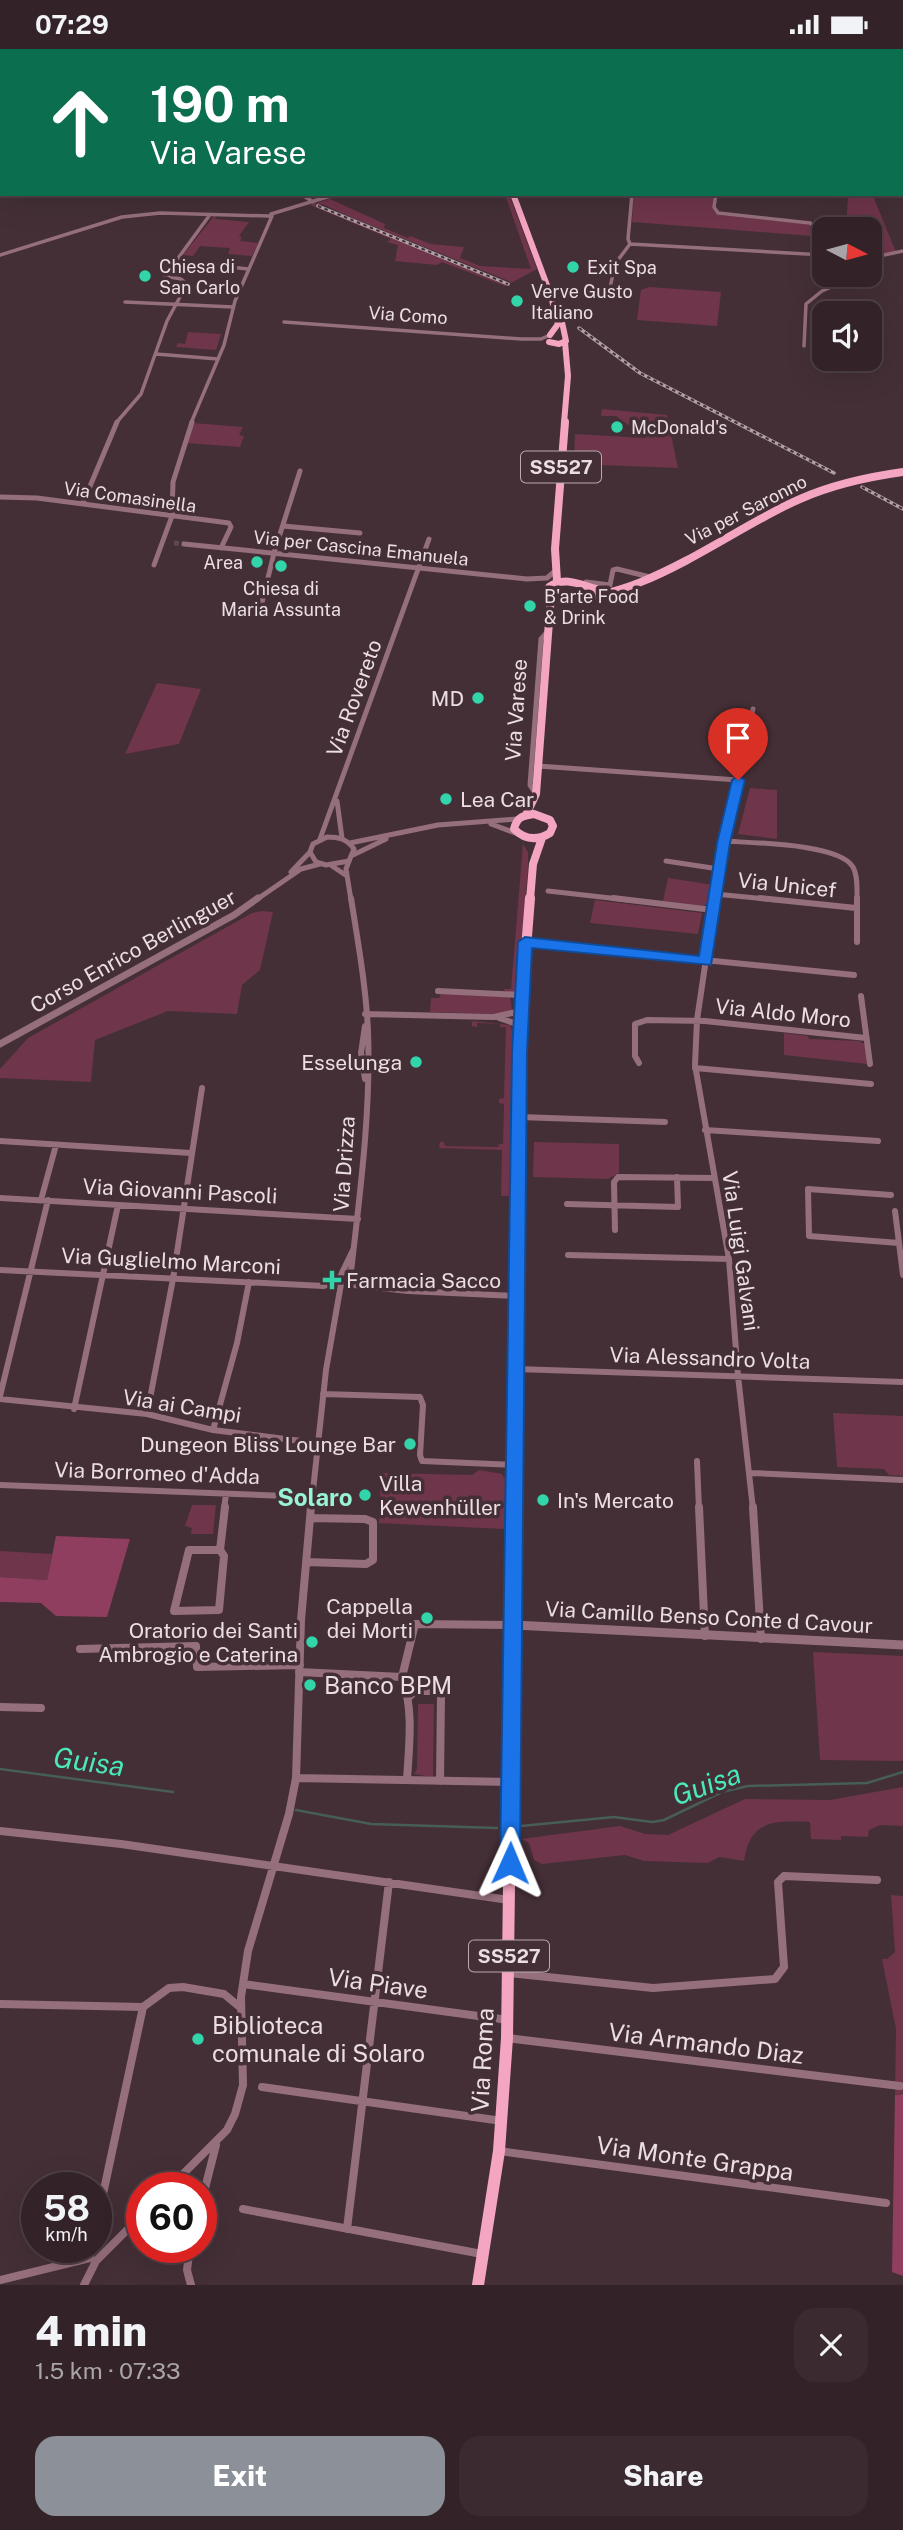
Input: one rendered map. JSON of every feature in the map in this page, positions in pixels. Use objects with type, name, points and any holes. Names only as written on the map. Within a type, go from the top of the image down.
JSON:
[{"type":"main road","name":"SS527","points":[[514,196],[551,299],[558,324],[549,339],[563,355],[567,385]]},
{"type":"main road","name":"SS527","points":[[551,299],[563,323],[568,353],[556,563],[554,583],[549,590],[551,595]]},
{"type":"main road","points":[[549,339],[565,339]]},
{"type":"main road","name":"Via per Saronno","points":[[574,598],[631,587],[812,493],[855,479],[903,472]]},
{"type":"main road","points":[[551,595],[574,598],[583,590],[563,567],[555,549]]},
{"type":"main road","name":"Via per Saronno","points":[[554,583],[579,583],[608,591]]},
{"type":"main road","name":"Via Varese","points":[[545,817],[536,794],[551,595]]},
{"type":"main road","name":"Via Varese","points":[[549,630],[559,608],[574,598]]},
{"type":"main road","name":"Via Varese","points":[[522,817],[536,794]]},
{"type":"main road","name":"SS527","points":[[522,817],[514,826],[533,864]]},
{"type":"main road","points":[[522,817],[545,817]]},
{"type":"main road","name":"SS527","points":[[514,1625],[518,1173],[515,1145],[519,1120],[521,995],[533,864],[542,838],[553,829],[551,822],[545,817]]},
{"type":"main road","points":[[521,836],[542,838]]},
{"type":"main road","name":"Via Roma","points":[[478,2285],[499,2151],[508,2020],[514,1625]]},
{"type":"street","points":[[304,196],[313,202]]},
{"type":"street","points":[[0,255],[108,220],[160,213],[271,216],[331,196]]},
{"type":"street","points":[[630,243],[628,239],[632,196]]},
{"type":"street","points":[[716,196],[714,207],[718,213],[812,224]]},
{"type":"street","points":[[83,503],[117,422],[141,394],[175,305],[187,284],[181,279],[165,277],[209,216]]},
{"type":"street","points":[[154,565],[172,516],[173,482],[194,414],[225,341],[233,307],[271,216]]},
{"type":"street","points":[[630,243],[812,254]]},
{"type":"street","points":[[610,288],[609,277],[612,269],[630,243]]},
{"type":"street","points":[[882,257],[903,251]]},
{"type":"street","points":[[176,261],[248,269]]},
{"type":"street","points":[[804,346],[806,304],[816,295],[833,287]]},
{"type":"street","points":[[125,302],[233,307]]},
{"type":"street","name":"Via Como","points":[[284,322],[549,339]]},
{"type":"street","points":[[156,354],[218,359]]},
{"type":"street","points":[[260,611],[274,553],[300,471]]},
{"type":"street","name":"Via Comasinella","points":[[0,497],[83,503],[230,524],[221,548]]},
{"type":"street","points":[[283,526],[360,533]]},
{"type":"street","name":"Via Rovereto","points":[[320,839],[429,540]]},
{"type":"street","points":[[163,542],[174,543]]},
{"type":"street","name":"Via per Cascina Emanuela","points":[[184,544],[554,583]]},
{"type":"street","points":[[536,579],[551,577],[555,573],[556,563]]},
{"type":"street","points":[[579,583],[610,585],[613,570],[617,569],[650,577]]},
{"type":"street","name":"Via Varese","points":[[536,794],[530,785],[540,650],[542,636],[549,630]]},
{"type":"street","name":"Via Luigi Galvani","points":[[753,709],[719,869],[697,1020],[695,1068],[729,1259],[738,1376],[751,1473],[761,1639]]},
{"type":"street","points":[[538,766],[738,780]]},
{"type":"street","points":[[336,796],[342,838]]},
{"type":"street","points":[[350,842],[438,825],[522,817]]},
{"type":"street","points":[[484,822],[521,836]]},
{"type":"street","points":[[332,866],[403,832]]},
{"type":"street","points":[[347,876],[332,866],[320,864],[312,858],[310,852],[313,844],[320,839],[342,838],[350,842],[354,849],[351,858]]},
{"type":"street","points":[[724,841],[842,856],[850,863],[854,872],[857,942]]},
{"type":"street","name":"Corso Enrico Berlinguer","points":[[260,899],[310,852]]},
{"type":"street","name":"Via Drizza","points":[[348,1283],[347,1273],[358,1219],[365,1146],[365,1079],[362,1067],[363,1033],[366,1026],[363,976],[347,876],[351,858]]},
{"type":"street","points":[[666,861],[719,869]]},
{"type":"street","name":"Corso Enrico Berlinguer","points":[[0,1046],[260,899],[301,869],[320,864]]},
{"type":"street","points":[[548,891],[713,910]]},
{"type":"street","name":"Via Unicef","points":[[715,894],[856,908]]},
{"type":"street","points":[[525,942],[854,975]]},
{"type":"street","points":[[438,991],[521,995]]},
{"type":"street","points":[[861,996],[870,1064]]},
{"type":"street","points":[[365,1014],[494,1017],[521,1011]]},
{"type":"street","points":[[494,1017],[520,1025]]},
{"type":"street","name":"Via Aldo Moro","points":[[639,1063],[635,1056],[635,1021],[645,1018],[697,1020],[866,1038]]},
{"type":"street","points":[[695,1068],[871,1084]]},
{"type":"street","points":[[147,1414],[173,1279],[202,1088]]},
{"type":"street","points":[[519,1120],[665,1122]]},
{"type":"street","points":[[705,1130],[878,1141]]},
{"type":"street","points":[[0,1141],[191,1153]]},
{"type":"street","points":[[0,1398],[31,1271],[56,1145]]},
{"type":"street","points":[[615,1230],[614,1180],[618,1177],[714,1178]]},
{"type":"street","points":[[567,1204],[678,1207],[677,1177]]},
{"type":"street","points":[[891,1195],[808,1189],[809,1236],[899,1243]]},
{"type":"street","name":"Via Giovanni Pascoli","points":[[0,1198],[358,1219]]},
{"type":"street","points":[[74,1409],[118,1205]]},
{"type":"street","points":[[895,1211],[903,1275]]},
{"type":"street","points":[[568,1255],[729,1259]]},
{"type":"street","name":"Via Guglielmo Marconi","points":[[0,1270],[324,1286],[348,1283],[517,1296]]},
{"type":"street","points":[[186,2172],[216,2144],[235,2114],[243,2085],[241,2008],[248,1951],[291,1804],[296,1778],[299,1669],[317,1443],[339,1293],[348,1283],[347,1273]]},
{"type":"street","points":[[214,1430],[237,1343],[249,1282]]},
{"type":"street","name":"Via Alessandro Volta","points":[[516,1369],[903,1382]]},
{"type":"street","points":[[323,1394],[421,1397],[422,1461],[515,1465]]},
{"type":"street","name":"Via ai Campi","points":[[0,1398],[74,1409],[147,1414],[214,1430],[317,1443]]},
{"type":"street","points":[[697,1461],[705,1636]]},
{"type":"street","points":[[751,1473],[903,1480]]},
{"type":"street","name":"Via Borromeo d'Adda","points":[[0,1485],[312,1497]]},
{"type":"street","points":[[220,1550],[189,1550],[174,1611],[219,1610],[224,1556],[220,1550],[226,1495]]},
{"type":"street","points":[[306,1562],[366,1564],[373,1560],[373,1522],[365,1519],[310,1518]]},
{"type":"street","points":[[407,1780],[409,1697],[402,1677],[415,1623],[514,1625]]},
{"type":"street","name":"Via Camillo Benso Conte d Cavour","points":[[514,1625],[903,1645]]},
{"type":"street","points":[[80,1649],[197,1646],[197,1667],[299,1669],[402,1677]]},
{"type":"street","points":[[409,1697],[415,1691],[436,1691],[441,1694],[440,1781]]},
{"type":"street","points":[[0,1707],[41,1708]]},
{"type":"street","points":[[296,1778],[511,1782]]},
{"type":"street","points":[[0,1831],[121,1844],[509,1900]]},
{"type":"street","points":[[509,1973],[653,1988],[775,1979],[784,1967],[778,1882],[784,1876],[877,1880]]},
{"type":"street","points":[[347,2229],[389,1882]]},
{"type":"street","points":[[0,2004],[143,2007],[174,1987],[223,1994],[241,2008]]},
{"type":"street","name":"Via Piave","points":[[223,1994],[243,1987],[508,2020]]},
{"type":"street","points":[[108,2172],[143,2007]]},
{"type":"street","name":"Via Armando Diaz","points":[[507,2038],[900,2086]]},
{"type":"street","points":[[262,2087],[502,2121]]},
{"type":"street","points":[[209,2172],[216,2144]]},
{"type":"street","name":"Via Monte Grappa","points":[[499,2151],[886,2203]]},
{"type":"street","points":[[243,2209],[482,2255]]},
{"type":"street","points":[[112,2242],[126,2229]]},
{"type":"street","points":[[0,2280],[75,2263]]},
{"type":"street","points":[[84,2285],[92,2263]]},
{"type":"street","points":[[188,2263],[190,2284]]},
{"type":"shaded area","points":[[506,196],[510,196],[537,269],[505,286],[442,262],[437,265],[395,261],[398,245],[387,242],[391,239],[310,205],[330,199],[385,224],[384,228],[408,238],[410,236],[431,244],[464,247],[460,258],[480,266],[531,269]],"holes":[[[322,204],[511,282],[506,284],[317,206]]]},
{"type":"shaded area","points":[[634,196],[714,196],[714,212],[719,215],[806,224],[810,225],[812,236],[632,222]]},
{"type":"shaded area","points":[[873,196],[882,217],[847,217],[848,197]]},
{"type":"shaded area","points":[[214,216],[215,219],[249,222],[239,236],[242,237],[240,241],[258,243],[252,256],[228,254],[230,248],[200,246],[193,256],[183,255]]},
{"type":"shaded area","points":[[882,218],[896,252],[882,254]]},
{"type":"shaded area","points":[[649,287],[721,292],[717,326],[637,320],[641,290]]},
{"type":"shaded area","points":[[188,332],[221,334],[216,350],[176,347],[178,343],[185,344]]},
{"type":"shaded area","points":[[602,409],[667,415],[678,468],[574,464],[575,434],[646,438],[616,416],[601,416]]},
{"type":"shaded area","points":[[193,423],[243,427],[239,435],[244,436],[240,447],[187,443]]},
{"type":"shaded area","points":[[157,683],[201,689],[179,744],[125,754]]},
{"type":"shaded area","points":[[750,788],[777,790],[777,839],[738,834]]},
{"type":"shaded area","points":[[523,844],[528,852],[528,869],[518,991],[514,993],[505,992],[504,989],[511,989]]},
{"type":"shaded area","points":[[668,878],[714,885],[710,903],[703,906],[663,901]]},
{"type":"shaded area","points":[[595,900],[702,913],[698,934],[590,923]]},
{"type":"shaded area","points":[[273,912],[260,970],[242,985],[237,1014],[168,1011],[95,1040],[91,1082],[0,1078],[0,1069],[28,1038],[252,913]]},
{"type":"shaded area","points":[[441,994],[510,997],[512,1010],[500,1014],[430,1012],[431,998],[439,998]]},
{"type":"shaded area","points":[[472,1021],[510,1025],[514,1034],[510,1106],[512,1196],[501,1196],[502,1150],[439,1148],[440,1142],[444,1142],[445,1146],[498,1147],[503,1144],[504,1104],[499,1103],[499,1099],[504,1098],[506,1027],[500,1027],[500,1024],[477,1023],[477,1027],[472,1026]]},
{"type":"shaded area","points":[[784,1033],[808,1036],[809,1039],[859,1041],[865,1044],[867,1064],[784,1055]]},
{"type":"shaded area","points":[[534,1142],[619,1144],[619,1173],[608,1179],[533,1177]]},
{"type":"shaded area","points":[[833,1413],[903,1416],[903,1476],[889,1475],[884,1469],[837,1467]]},
{"type":"shaded area","points":[[479,1470],[502,1474],[505,1479],[504,1529],[379,1523],[381,1473],[472,1475]]},
{"type":"shaded area","points":[[192,1505],[216,1505],[213,1534],[191,1534],[192,1528],[185,1526]]},
{"type":"shaded area","points":[[56,1536],[130,1539],[107,1617],[56,1616],[41,1603],[0,1602],[0,1577],[47,1580]]},
{"type":"shaded area","points":[[0,1551],[52,1554],[47,1580],[0,1577]]},
{"type":"shaded area","points":[[813,1652],[903,1656],[903,1761],[820,1760]]},
{"type":"shaded area","points":[[418,1704],[434,1704],[433,1777],[414,1774],[417,1769]]},
{"type":"shaded area","points":[[903,1787],[903,1826],[880,1825],[869,1830],[868,1837],[841,1836],[841,1840],[811,1839],[810,1822],[775,1823],[766,1825],[752,1837],[744,1861],[719,1857],[708,1863],[644,1861],[625,1855],[542,1864],[534,1860],[529,1843],[521,1839],[620,1826],[645,1834],[668,1835],[745,1799],[830,1800]]},
{"type":"shaded area","points":[[891,1895],[903,1896],[903,2093],[895,2095],[896,2029],[882,1959],[887,1959],[895,1952]]},
{"type":"shaded area","points":[[903,2094],[903,2276],[892,2272],[895,2095]]},
{"type":"waterway","name":"Guisa","points":[[0,1769],[173,1792]]},
{"type":"waterway","name":"Guisa","points":[[521,1826],[614,1817],[652,1822],[664,1820],[722,1792],[748,1786],[867,1783],[903,1772]]},
{"type":"waterway","name":"Guisa","points":[[296,1810],[371,1824],[497,1828]]},
{"type":"tunnel","points":[[174,543],[184,544]]},
{"type":"railway","points":[[318,206],[508,284]]},
{"type":"railway","points":[[579,328],[640,373],[834,473]]},
{"type":"railway","points":[[862,487],[903,509]]},
{"type":"place","name":"Exit Spa","points":[[573,267]]},
{"type":"place","name":"Chiesa di San Carlo","points":[[145,276]]},
{"type":"place","name":"Verve Gusto Italiano","points":[[517,301]]},
{"type":"place","name":"McDonald's","points":[[617,427]]},
{"type":"place","name":"Area","points":[[257,562]]},
{"type":"place","name":"Chiesa di Maria Assunta","points":[[281,566]]},
{"type":"place","name":"B'arte Food & Drink","points":[[530,606]]},
{"type":"place","name":"MD","points":[[478,698]]},
{"type":"place","name":"Lea Car","points":[[446,799]]},
{"type":"place","name":"Esselunga","points":[[416,1062]]},
{"type":"place","name":"Farmacia Sacco","points":[[332,1280]]},
{"type":"place","name":"Dungeon Bliss Lounge Bar","points":[[410,1444]]},
{"type":"place","name":"Villa Kewenhüller","points":[[365,1495]]},
{"type":"place","name":"In's Mercato","points":[[543,1500]]},
{"type":"place","name":"Cappella dei Morti","points":[[427,1618]]},
{"type":"place","name":"Oratorio dei Santi Ambrogio e Caterina","points":[[312,1642]]},
{"type":"place","name":"Banco BPM","points":[[310,1685]]},
{"type":"place","name":"Biblioteca comunale di Solaro","points":[[198,2039]]},
{"type":"district","name":"Solaro","points":[[315,1497]]},
{"type":"route","points":[[510,1863],[518,1173],[521,995],[525,942],[705,962],[723,843],[738,780]]}]
